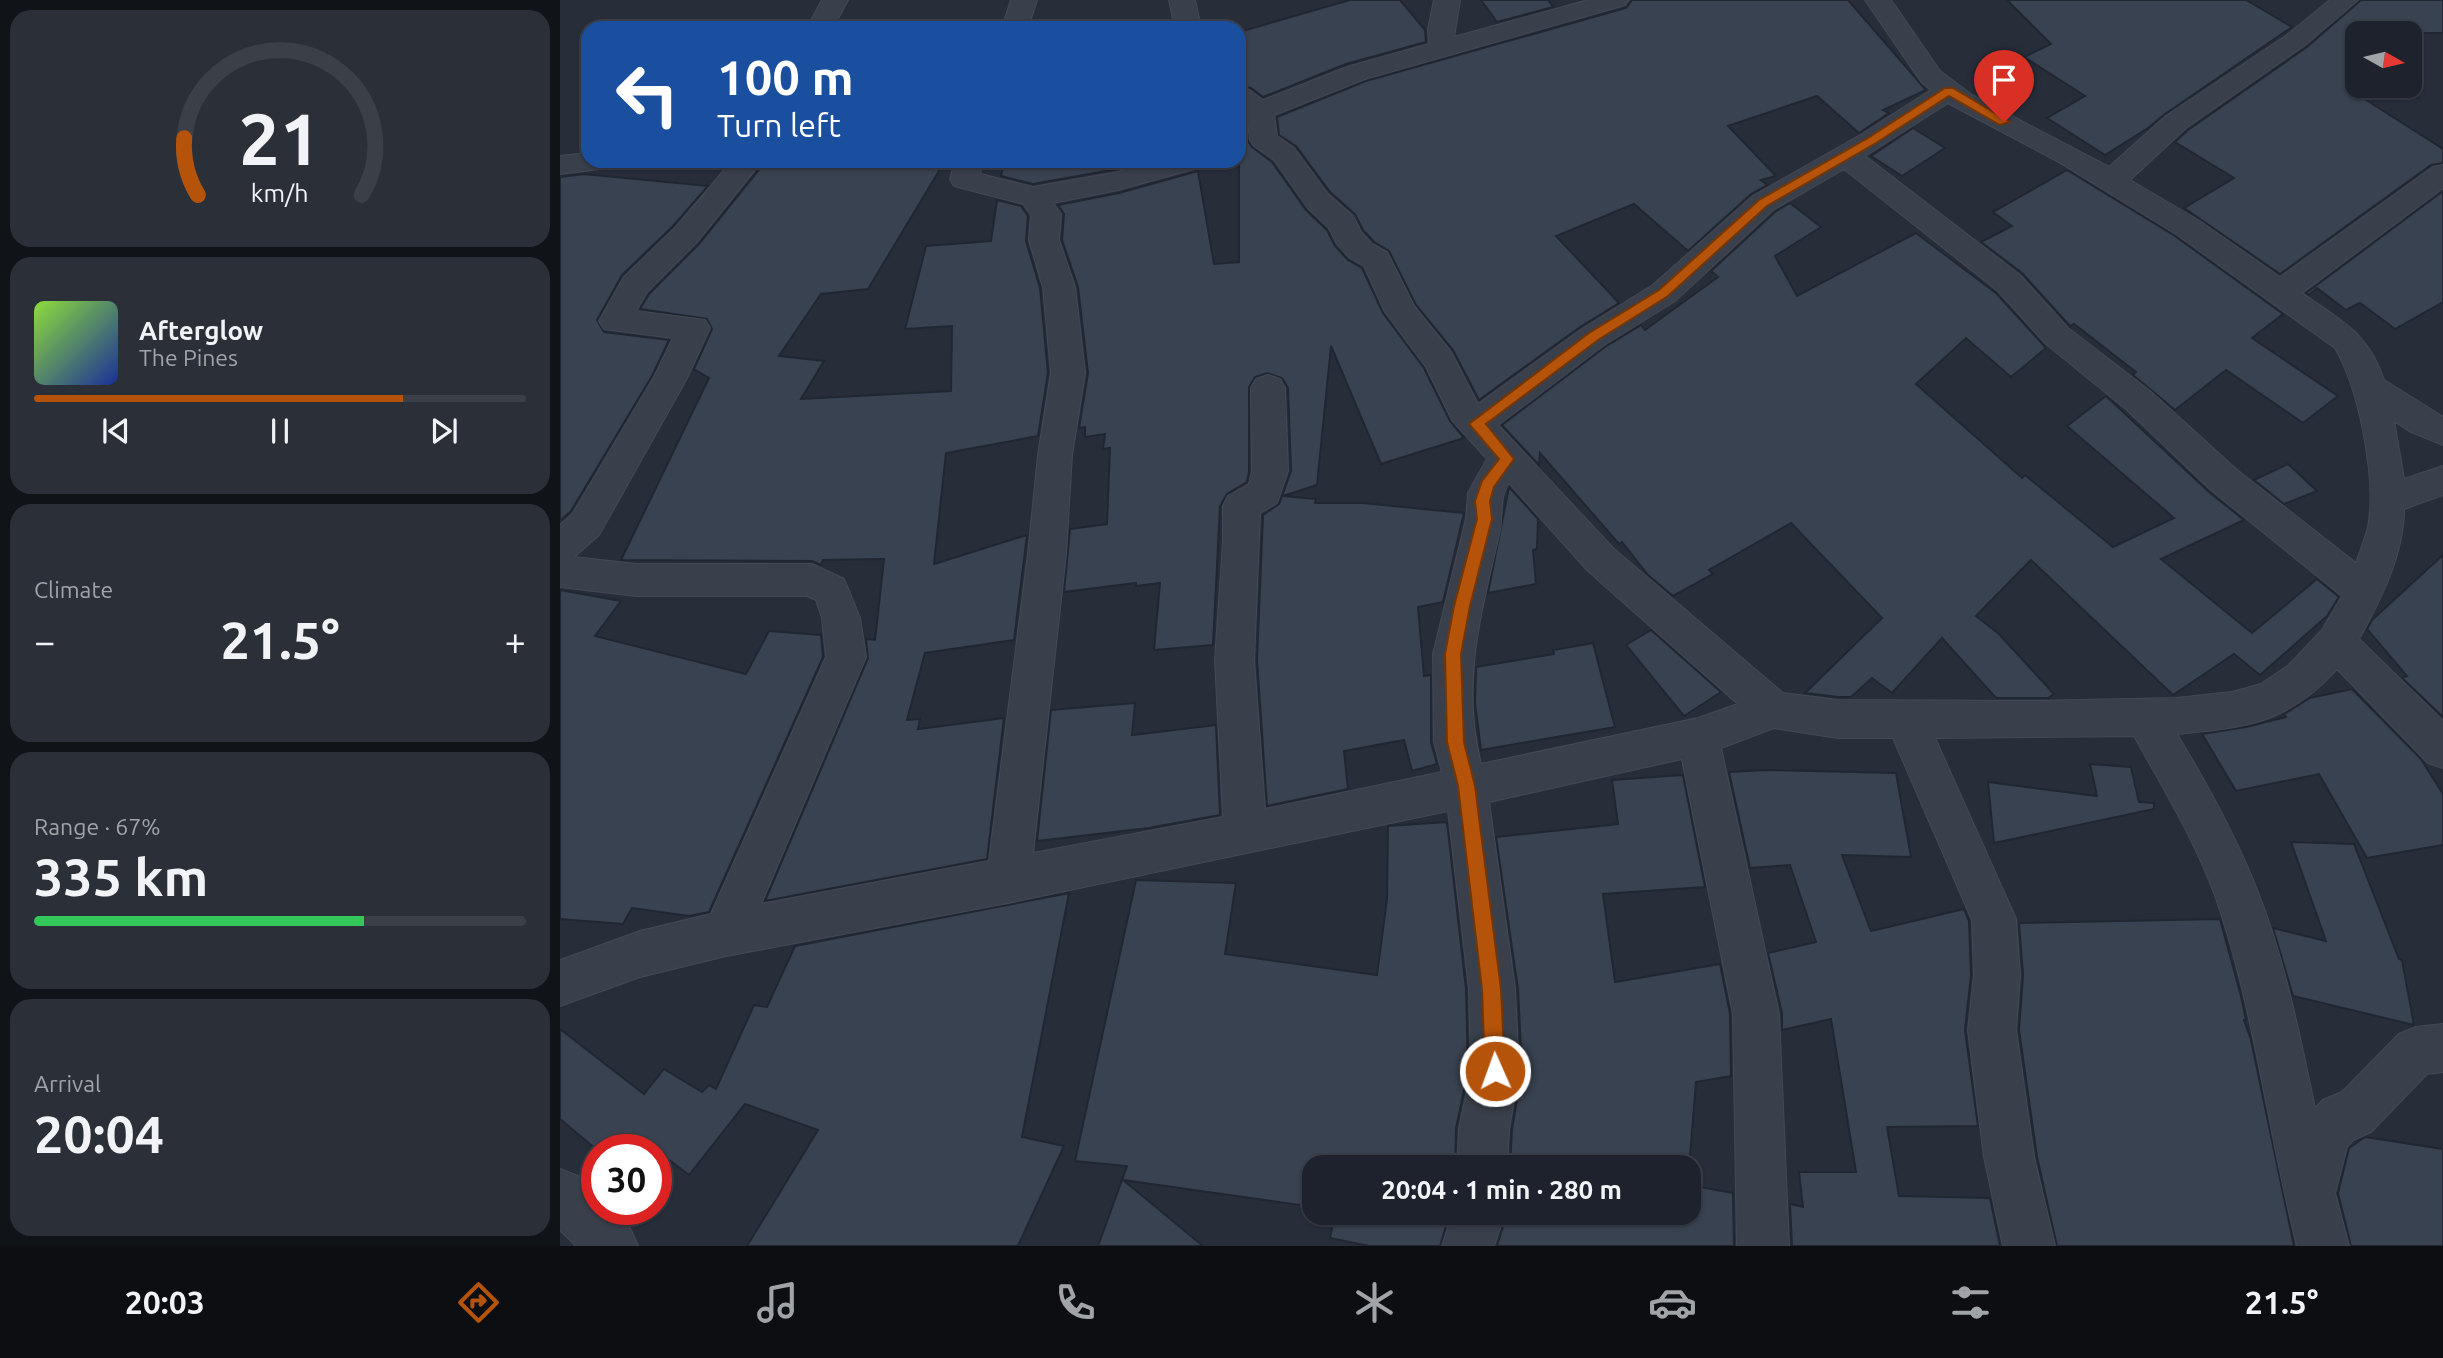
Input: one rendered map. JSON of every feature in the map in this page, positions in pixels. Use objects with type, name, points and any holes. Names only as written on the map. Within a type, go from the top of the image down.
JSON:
[{"type":"street","points":[[822,21],[835,0]]},
{"type":"street","points":[[1017,21],[1024,0]]},
{"type":"street","points":[[1182,0],[1186,21]]},
{"type":"street","points":[[1442,48],[1441,30],[1447,0]]},
{"type":"street","points":[[1616,0],[1356,73],[1250,123],[1284,154],[1318,201],[1342,223],[1355,244],[1376,259],[1401,312],[1439,361],[1464,411],[1601,560],[1774,710]]},
{"type":"street","points":[[560,982],[640,954],[726,933],[1246,834],[1698,737],[1774,710],[1839,719],[2145,717],[2232,710],[2271,699],[2303,678],[2336,642],[2365,592],[2386,526],[2387,500],[2382,437],[2363,367],[2346,340],[2187,227],[2067,155],[1962,100],[1931,77],[1878,0]]},
{"type":"street","points":[[2110,182],[2176,122],[2295,40],[2345,0]]},
{"type":"street","points":[[1476,424],[1593,337],[1664,293],[1763,203],[1949,90]]},
{"type":"street","points":[[1845,155],[2009,283],[2057,336],[2138,400],[2224,480],[2365,592]]},
{"type":"street","points":[[560,165],[581,163]]},
{"type":"street","points":[[560,547],[586,524],[668,380],[694,328],[615,321],[635,285],[687,235],[742,168]]},
{"type":"street","points":[[967,168],[964,180],[1033,197],[1118,181],[1165,168]]},
{"type":"street","points":[[2280,293],[2443,174]]},
{"type":"street","points":[[1008,881],[1048,554],[1055,455],[1068,373],[1059,287],[1044,240],[1046,214],[1033,197]]},
{"type":"street","points":[[2370,387],[2421,422],[2443,432]]},
{"type":"street","points":[[1246,834],[1236,699],[1236,602],[1244,535],[1241,506],[1264,493],[1270,471],[1268,388]]},
{"type":"street","points":[[1482,1155],[1483,1129],[1495,1071],[1492,989],[1466,786],[1455,742],[1453,654],[1484,519],[1482,501],[1487,485],[1507,459]]},
{"type":"street","points":[[2387,500],[2443,480]]},
{"type":"street","points":[[560,571],[636,580],[812,580],[831,590],[841,618],[846,657],[726,933]]},
{"type":"street","points":[[2336,642],[2443,749]]},
{"type":"street","points":[[2145,717],[2214,841],[2243,911],[2268,1002],[2323,1246]]},
{"type":"street","points":[[1906,720],[1994,919],[1997,975],[1992,1030],[2009,1157],[2029,1246]]},
{"type":"street","points":[[1698,737],[1756,1014],[1763,1246]]},
{"type":"street","points":[[2310,1192],[2325,1134],[2340,1117],[2354,1115],[2416,1051],[2443,1048]]},
{"type":"street","points":[[560,1194],[612,1246]]},
{"type":"street","points":[[1468,1246],[1475,1225]]},
{"type":"building","points":[[1350,0],[1400,0],[1425,30],[1426,42],[1346,64],[1263,97],[1246,87],[1246,30]]},
{"type":"building","points":[[1481,0],[1548,0],[1553,7],[1497,22]]},
{"type":"building","points":[[1632,0],[1848,0],[1926,90],[1883,110],[1889,113],[1859,133],[1817,96],[1728,126],[1776,176],[1761,180],[1767,185],[1751,194],[1688,251],[1634,204],[1556,236],[1619,303],[1580,327],[1479,400],[1453,350],[1416,305],[1389,251],[1374,242],[1363,230],[1355,214],[1330,192],[1296,146],[1279,135],[1277,117],[1366,81],[1626,8]]},
{"type":"building","points":[[2007,0],[2246,0],[2292,27],[2105,155],[2047,118],[2085,96],[2024,57],[2051,44]]},
{"type":"building","points":[[2361,0],[2443,0],[2443,33],[2422,33],[2422,21],[2345,21],[2345,98],[2363,98],[2443,149],[2443,163],[2431,165],[2280,274],[2184,208],[2234,178],[2175,142],[2188,130],[2307,47]]},
{"type":"building","points":[[1246,128],[1247,140],[1252,147],[1272,162],[1306,210],[1327,230],[1335,246],[1348,260],[1362,268],[1383,313],[1424,368],[1450,421],[1464,438],[1381,464],[1331,346],[1317,485],[1283,496],[1316,499],[1315,503],[1363,503],[1464,513],[1443,602],[1418,607],[1424,676],[1431,675],[1431,742],[1437,764],[1412,771],[1404,740],[1344,751],[1348,789],[1267,806],[1257,660],[1263,515],[1279,504],[1291,471],[1288,388],[1282,378],[1267,373],[1255,377],[1249,387],[1247,482],[1227,494],[1220,506],[1213,645],[1154,650],[1160,583],[1136,586],[1136,583],[1064,592],[1070,529],[1107,524],[1110,448],[1103,449],[1105,434],[1085,437],[1085,427],[1079,428],[1088,373],[1078,287],[1062,240],[1064,214],[1058,205],[1119,193],[1198,171],[1214,264],[1239,262],[1239,168],[1246,168]]},
{"type":"building","points":[[1913,128],[1945,148],[1902,176],[1871,156]]},
{"type":"building","points":[[760,168],[941,168],[868,289],[821,294],[779,356],[824,361],[801,399],[951,391],[952,326],[905,329],[926,246],[991,241],[997,200],[1021,206],[1028,216],[1026,241],[1040,288],[1048,373],[1038,436],[946,453],[934,564],[1027,535],[1014,640],[925,653],[907,720],[920,719],[918,729],[1004,718],[987,859],[765,901],[868,658],[866,639],[875,640],[884,559],[823,560],[821,565],[812,561],[621,560],[709,378],[694,369],[712,329],[707,319],[640,309],[649,294],[699,244]]},
{"type":"building","points":[[1003,168],[1121,168],[1033,184],[1001,176]]},
{"type":"building","points":[[2067,170],[2175,236],[2283,314],[2252,338],[2338,396],[2303,423],[2226,370],[2175,410],[2133,375],[2136,372],[2074,324],[2070,326],[2022,273],[1981,242],[2012,226],[1993,212]]},
{"type":"building","points":[[584,174],[708,186],[673,226],[622,275],[597,320],[604,332],[669,340],[652,376],[571,511],[560,521],[560,177]]},
{"type":"building","points":[[2443,191],[2443,302],[2395,329],[2360,303],[2346,310],[2317,288],[2309,295],[2306,293]]},
{"type":"building","points":[[1790,203],[1821,227],[1775,256],[1797,296],[1916,233],[1996,293],[2046,348],[2011,377],[1966,338],[1916,384],[2022,478],[2025,475],[2113,547],[2174,518],[2067,426],[2106,396],[2209,492],[2244,520],[2161,559],[2252,633],[2317,579],[2339,597],[2327,616],[2260,675],[2234,654],[2173,695],[2031,560],[1976,616],[1999,634],[2054,694],[2048,698],[1996,698],[1942,638],[1892,693],[1872,678],[1851,697],[1838,697],[1805,693],[1882,618],[1791,523],[1709,570],[1713,574],[1673,596],[1648,575],[1622,542],[1619,544],[1540,453],[1539,465],[1502,425],[1605,347],[1641,325],[1645,330],[1718,277],[1711,271],[1775,212]]},
{"type":"building","points":[[2288,464],[2317,491],[2284,504],[2254,480]]},
{"type":"building","points":[[1509,487],[1538,519],[1537,549],[1533,550],[1536,584],[1488,593]]},
{"type":"building","points":[[2443,555],[2443,717],[2402,678],[2407,676],[2367,629],[2372,620]]},
{"type":"building","points":[[560,590],[621,601],[595,636],[746,674],[769,631],[821,635],[823,657],[709,912],[689,916],[632,908],[623,924],[560,919]]},
{"type":"building","points":[[1651,630],[1721,692],[1684,716],[1626,645]]},
{"type":"building","points":[[1593,643],[1615,727],[1481,750],[1475,704],[1476,667],[1554,654],[1553,650]]},
{"type":"building","points":[[2352,689],[2421,759],[2443,794],[2443,845],[2367,858],[2319,774],[2236,791],[2202,734],[2286,717],[2284,714],[2310,698]]},
{"type":"building","points":[[1135,703],[1132,735],[1216,725],[1220,815],[1149,828],[1037,841],[1051,710]]},
{"type":"building","points":[[2090,764],[2131,767],[2139,802],[2154,803],[2154,809],[1994,843],[1988,782],[2097,796]]},
{"type":"building","points":[[1766,770],[1896,773],[1911,857],[1842,855],[1871,931],[1964,909],[1969,921],[1971,975],[1965,1030],[1978,1126],[1887,1127],[1899,1196],[1990,1198],[2000,1246],[1792,1246],[1790,1204],[1803,1207],[1799,1172],[1856,1172],[1831,1019],[1782,1030],[1782,1013],[1768,953],[1816,942],[1790,865],[1750,868],[1729,772]]},
{"type":"building","points":[[1683,775],[1705,887],[1603,894],[1615,982],[1720,964],[1730,1014],[1731,1076],[1696,1082],[1690,1155],[1511,1155],[1512,1129],[1522,1071],[1518,989],[1496,837],[1618,824],[1612,780]]},
{"type":"building","points":[[1447,822],[1466,989],[1468,1071],[1456,1128],[1455,1155],[1302,1155],[1302,1205],[1123,1180],[1203,1246],[1098,1246],[1127,1166],[1075,1161],[1136,880],[1236,883],[1225,954],[1377,975],[1387,899],[1388,826]]},
{"type":"building","points":[[2291,842],[2354,844],[2399,959],[2402,960],[2414,1025],[2293,996],[2273,928],[2326,941]]},
{"type":"building","points":[[1069,893],[1022,1137],[1064,1146],[1018,1246],[747,1246],[818,1130],[745,1104],[689,1175],[672,1162],[672,1134],[581,1134],[581,1137],[560,1119],[560,1029],[644,1094],[664,1069],[702,1092],[709,1085],[716,1089],[754,1005],[767,1007],[795,946]]},
{"type":"building","points":[[2220,919],[2251,1040],[2294,1246],[2057,1246],[2037,1157],[2019,1030],[2023,975],[2019,923]]},
{"type":"building","points":[[2365,1137],[2443,1149],[2443,1246],[2351,1246],[2338,1193],[2349,1148]]},
{"type":"building","points":[[1701,1187],[1733,1193],[1734,1246],[1497,1246],[1503,1225],[1701,1225]]},
{"type":"building","points":[[1333,1225],[1446,1225],[1440,1246],[1369,1246],[1330,1238]]},
{"type":"route","points":[[1495,1071],[1492,989],[1466,786],[1455,742],[1452,700],[1453,654],[1484,519],[1482,501],[1487,485],[1507,459],[1476,424],[1593,337],[1664,293],[1763,203],[1872,140],[1949,90],[1962,100],[2004,122]]}]
